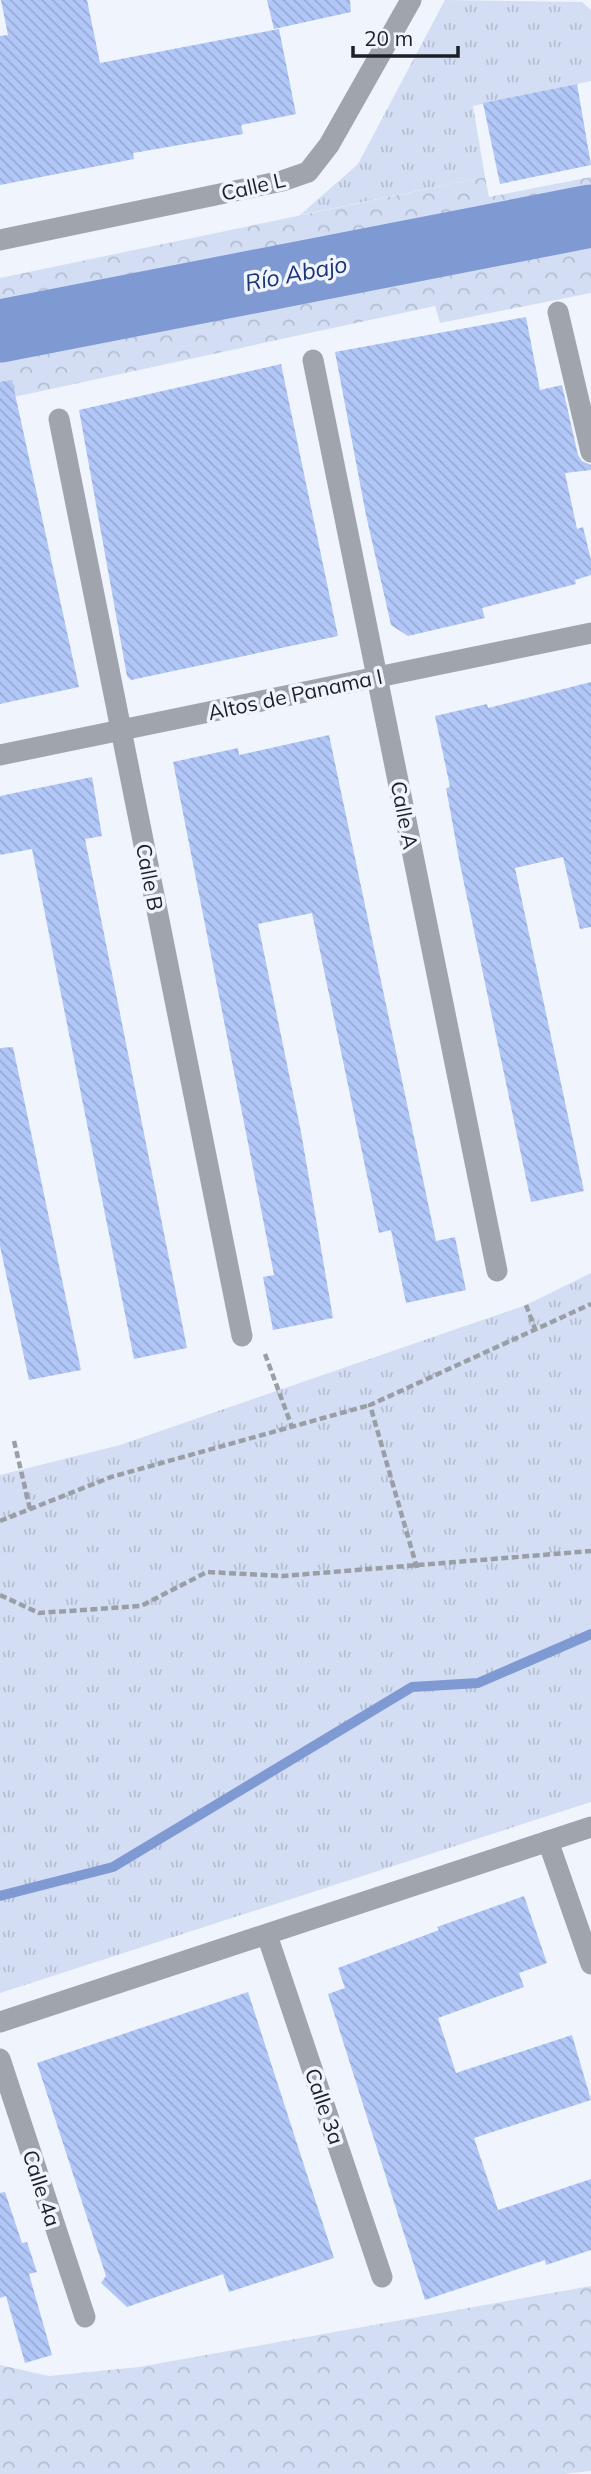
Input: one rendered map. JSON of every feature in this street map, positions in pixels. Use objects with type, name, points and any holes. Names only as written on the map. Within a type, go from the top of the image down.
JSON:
[{"type":"street","name":"Calle L","points":[[0,240],[282,181],[309,172],[329,145],[411,0]]},
{"type":"street","points":[[558,312],[591,452]]},
{"type":"street","name":"Calle A","points":[[313,360],[497,1271]]},
{"type":"street","name":"Calle B","points":[[59,419],[242,1336]]},
{"type":"street","name":"Altos de Panama I","points":[[0,755],[591,633]]},
{"type":"street","points":[[0,2022],[591,1827]]},
{"type":"street","points":[[548,1841],[591,1964]]},
{"type":"street","name":"Calle 3a","points":[[267,1935],[382,2277]]},
{"type":"street","name":"Calle 4a","points":[[0,2059],[85,2317]]},
{"type":"path","points":[[0,1521],[111,1476],[370,1405],[591,1304]]},
{"type":"path","points":[[526,1305],[535,1329]]},
{"type":"path","points":[[264,1352],[292,1427]]},
{"type":"path","points":[[370,1405],[417,1568]]},
{"type":"path","points":[[14,1441],[30,1509]]},
{"type":"path","points":[[0,1595],[39,1613],[141,1606],[207,1572],[283,1576],[417,1568],[591,1551]]},
{"type":"green space","points":[[445,0],[582,2],[591,10],[591,81],[473,106],[485,177],[300,215],[358,164]]},
{"type":"green space","points":[[485,177],[489,197],[591,177],[591,293],[440,323],[435,306],[0,400],[0,278]]},
{"type":"green space","points":[[591,1273],[591,1802],[0,1993],[0,1475],[120,1445],[526,1305]]},
{"type":"green space","points":[[591,2286],[591,2471],[563,2474],[0,2474],[0,2365],[49,2376],[139,2367]]},
{"type":"building","points":[[1,0],[87,0],[100,63],[279,29],[296,114],[241,125],[243,134],[133,153],[134,159],[0,185],[0,36],[8,35]]},
{"type":"building","points":[[267,0],[350,0],[351,12],[274,29]]},
{"type":"building","points":[[577,84],[591,165],[500,184],[483,103]]},
{"type":"building","points":[[526,317],[540,390],[562,385],[578,455],[582,461],[591,465],[591,470],[565,473],[577,529],[583,527],[591,560],[591,575],[575,580],[576,584],[482,608],[485,618],[408,636],[391,625],[366,515],[335,352]]},
{"type":"building","points":[[281,364],[338,636],[131,680],[127,676],[79,410]]},
{"type":"building","points":[[12,380],[79,687],[0,704],[0,382]]},
{"type":"building","points":[[591,682],[591,927],[580,929],[563,857],[515,868],[584,1191],[531,1202],[460,864],[446,788],[450,787],[435,716],[487,704],[488,708]]},
{"type":"building","points":[[329,735],[436,1241],[455,1237],[466,1290],[406,1303],[391,1230],[379,1233],[312,913],[258,924],[301,1132],[333,1318],[273,1330],[263,1277],[274,1275],[173,762],[238,748],[239,755]]},
{"type":"building","points":[[92,777],[102,836],[85,839],[187,1348],[134,1359],[32,849],[0,855],[0,796]]},
{"type":"building","points":[[13,1047],[81,1370],[29,1380],[0,1246],[0,1048]]},
{"type":"building","points":[[524,1896],[547,1963],[519,1973],[524,1987],[438,2018],[456,2073],[572,2035],[591,2100],[474,2138],[498,2210],[591,2179],[591,2250],[546,2265],[545,2260],[425,2300],[328,1994],[345,1988],[338,1968],[439,1930],[437,1927]]},
{"type":"building","points":[[248,1992],[334,2258],[229,2292],[223,2274],[127,2307],[101,2283],[106,2276],[37,2063]]},
{"type":"building","points":[[5,2192],[22,2243],[27,2242],[37,2272],[29,2274],[52,2355],[25,2363],[6,2296],[0,2298],[0,2193]]},
{"type":"waterway","name":"Río Abajo","points":[[0,331],[591,216]]},
{"type":"waterway","points":[[0,1896],[113,1867],[412,1687],[478,1683],[591,1634]]}]
